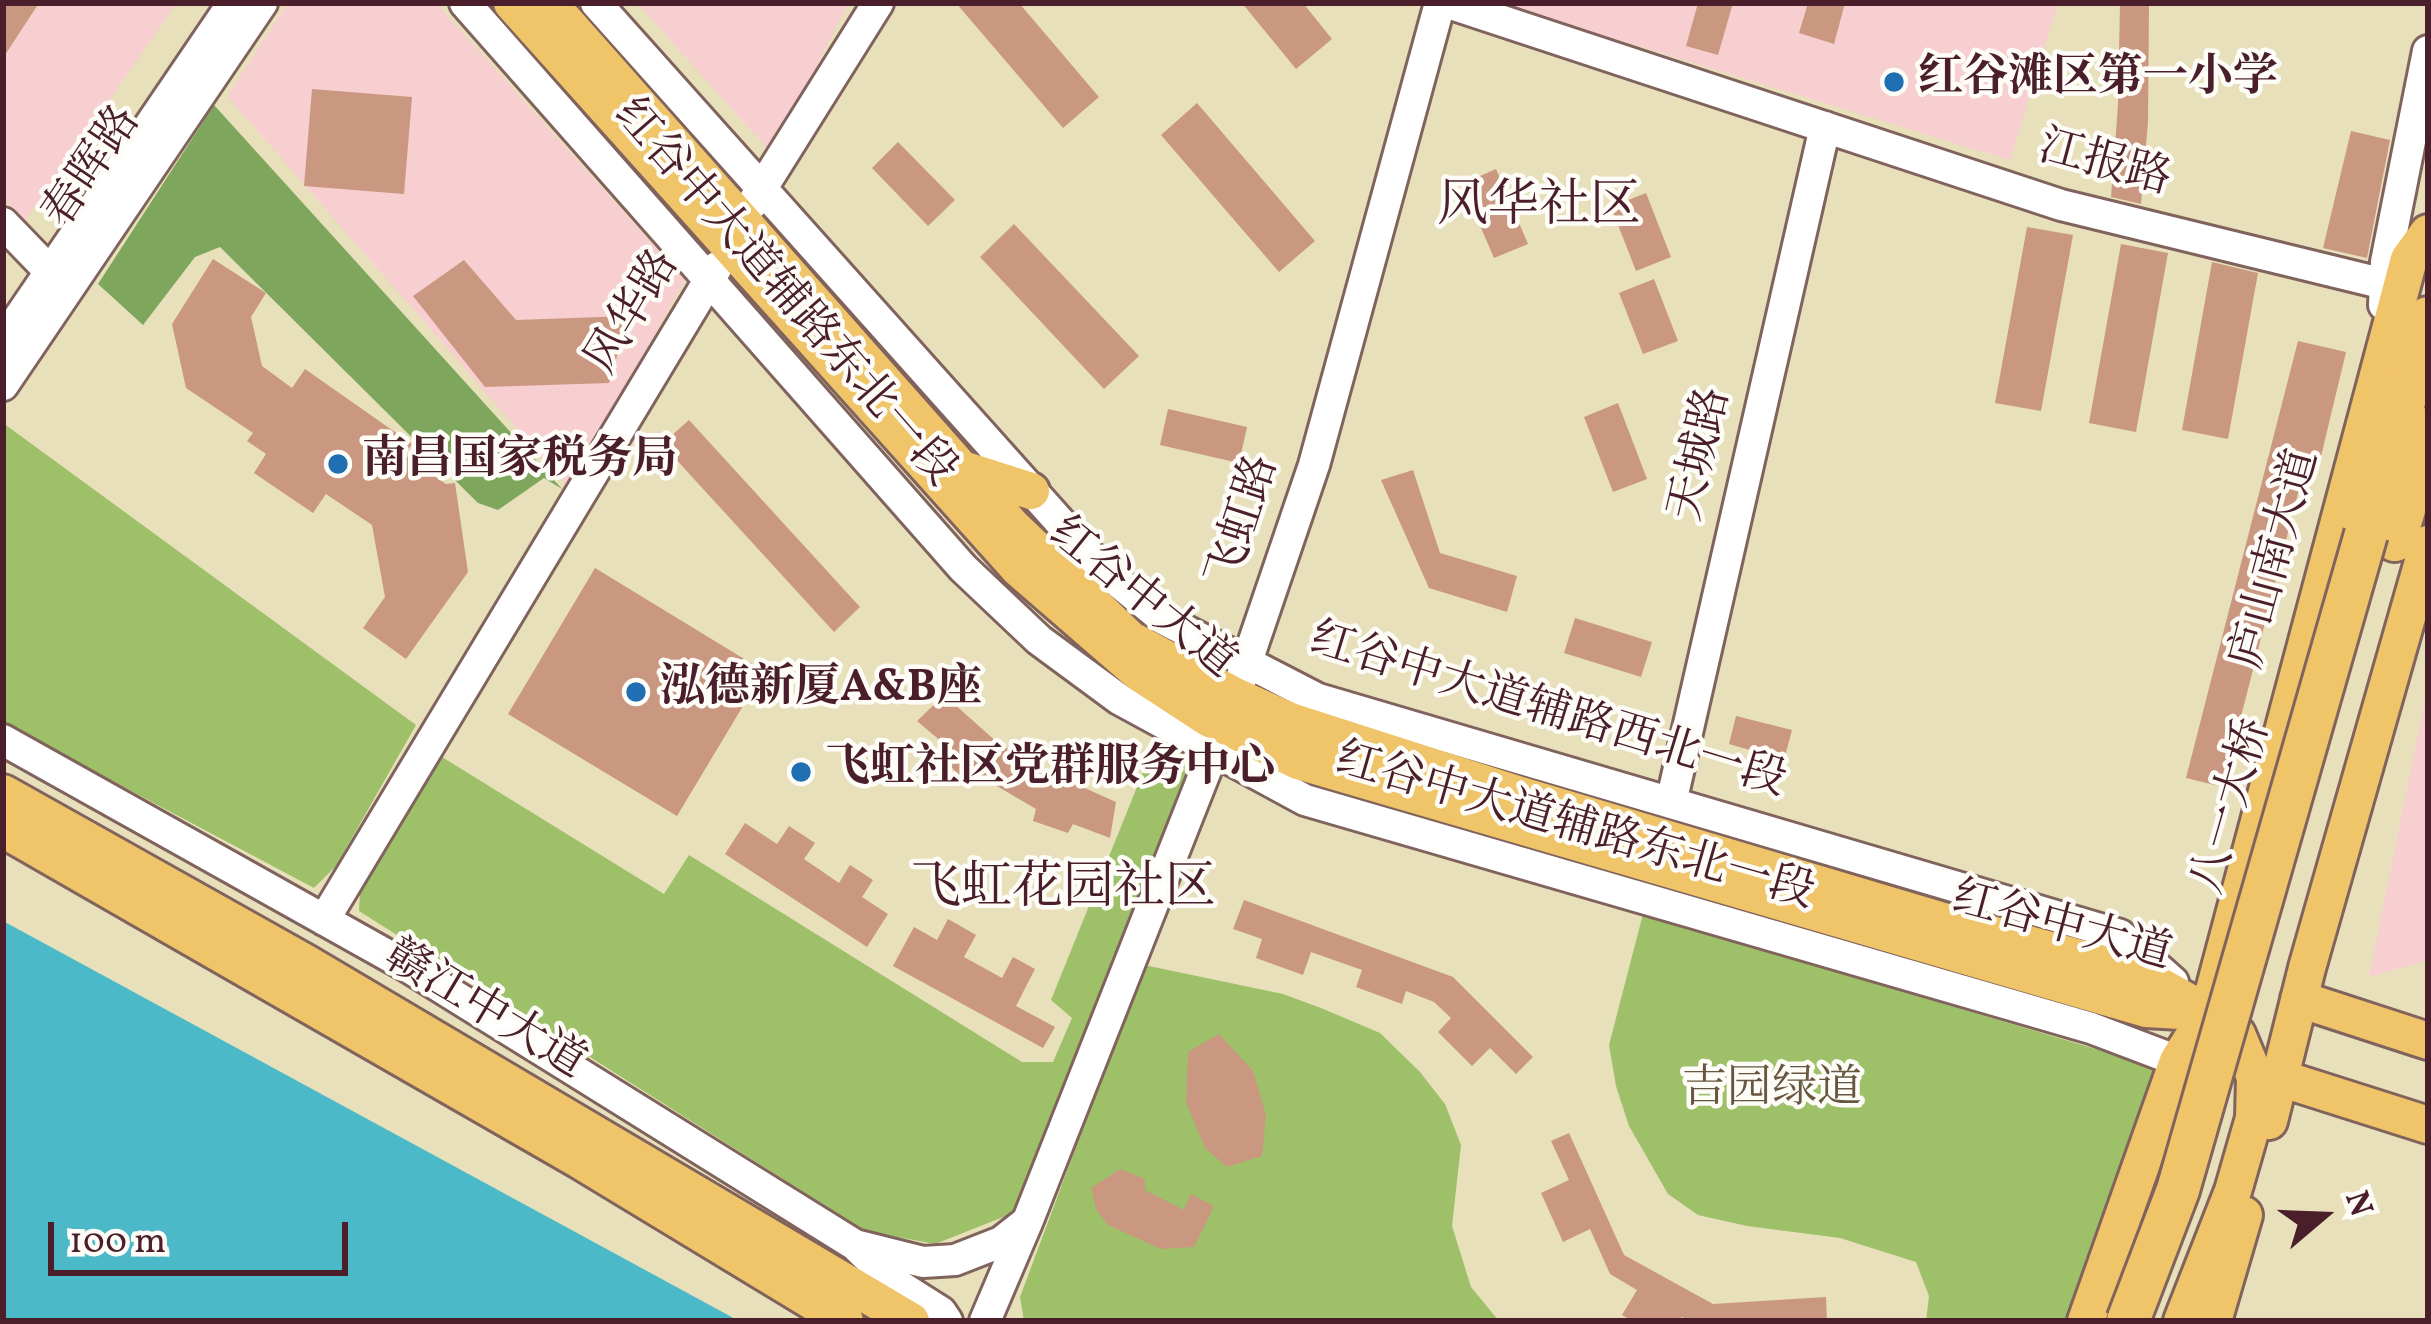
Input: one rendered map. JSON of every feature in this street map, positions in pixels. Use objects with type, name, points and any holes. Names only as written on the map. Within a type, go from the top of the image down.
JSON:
[{"type":"highway","name":"八一大桥","points":[[2128,1321],[2178,1190],[2396,539],[2405,297]]},
{"type":"highway","name":"八一大桥","points":[[2150,1321],[2198,1198],[2428,429]]},
{"type":"main road","name":"红谷中大道","points":[[512,3],[743,219],[1019,569],[1139,673],[1230,709],[1290,721],[1517,794],[2139,974],[2237,1034],[2255,1077],[2254,1118],[2233,1191],[2182,1321]]},
{"type":"main road","name":"红谷中大道","points":[[549,3],[1012,526],[1130,639],[1230,709]]},
{"type":"main road","name":"庐山南大道","points":[[2086,1321],[2178,1061],[2208,1013],[2382,359],[2405,297],[2409,260],[2428,233]]},
{"type":"main road","points":[[962,470],[1031,490]]},
{"type":"main road","points":[[2213,1321],[2221,1306],[2299,999],[2396,539]]},
{"type":"main road","name":"赣江中大道","points":[[3,793],[306,963],[911,1321]]},
{"type":"main road","name":"赣江中大道","points":[[3,829],[581,1161],[845,1321]]},
{"type":"main road","points":[[2299,999],[2428,1041]]},
{"type":"main road","points":[[2280,1078],[2428,1125]]},
{"type":"main road","points":[[2104,1321],[2160,1181],[2184,1098]]},
{"type":"street","name":"春晖路","points":[[3,385],[58,282],[233,3]]},
{"type":"street","name":"春晖路","points":[[3,340],[58,282],[262,3]]},
{"type":"street","name":"红谷中大道辅路东北一段","points":[[465,3],[963,568],[1040,640],[1119,698],[1230,709],[1305,800],[2091,1028],[2178,1061]]},
{"type":"street","name":"红谷中大道辅路西北一段","points":[[596,3],[743,219],[1031,490],[1101,568],[1163,620],[1230,709],[1318,699],[2120,935],[2208,1013]]},
{"type":"street","name":"风华路","points":[[324,920],[743,219],[878,3]]},
{"type":"street","name":"江报路","points":[[1444,3],[2061,205],[2405,297]]},
{"type":"street","name":"飞虹路","points":[[985,1321],[1230,709],[1314,465],[1444,3]]},
{"type":"street","points":[[2405,297],[2386,262],[2428,51]]},
{"type":"street","name":"天城路","points":[[1671,803],[1825,127]]},
{"type":"street","points":[[3,223],[58,282]]},
{"type":"street","points":[[3,740],[405,965],[855,1245],[892,1281],[947,1321]]},
{"type":"street","points":[[2184,1098],[2208,1013]]},
{"type":"street","points":[[855,1245],[923,1262],[955,1260],[1001,1242],[1028,1220]]},
{"type":"shaded area","points":[[3,3],[177,3],[25,221],[3,197]]},
{"type":"shaded area","points":[[288,3],[436,3],[685,280],[569,488],[227,96]]},
{"type":"shaded area","points":[[637,3],[848,3],[773,155]]},
{"type":"shaded area","name":"红谷滩区第一小学","points":[[1498,3],[2058,3],[2010,160]]},
{"type":"shaded area","points":[[2428,684],[2428,960],[2369,977]]},
{"type":"green space","points":[[214,105],[562,489],[544,478],[498,510],[478,503],[220,247],[195,257],[143,325],[98,284]]},
{"type":"green space","points":[[3,423],[416,725],[336,866],[314,888],[3,723]]},
{"type":"green space","points":[[1156,740],[1200,758],[1016,1212],[935,1244],[865,1231],[359,911],[360,891],[442,757],[664,894],[689,855],[1022,1062],[1053,1062],[1072,1018],[1051,1000]]},
{"type":"green space","name":"吉园绿道","points":[[1643,914],[2156,1067],[2083,1292],[2068,1321],[1926,1321],[1929,1296],[1916,1262],[1840,1238],[1698,1215],[1668,1194],[1629,1126],[1609,1045]]},
{"type":"green space","points":[[1144,965],[1283,994],[1321,1008],[1380,1033],[1420,1072],[1445,1104],[1461,1145],[1452,1226],[1471,1287],[1499,1321],[1024,1321],[1020,1297]]},
{"type":"water","points":[[3,921],[739,1321],[3,1321]]},
{"type":"building","points":[[3,3],[39,3],[3,58]]},
{"type":"building","points":[[956,3],[1019,3],[1099,97],[1063,128]]},
{"type":"building","points":[[1242,3],[1303,3],[1332,39],[1296,69]]},
{"type":"building","points":[[1698,3],[1733,3],[1718,55],[1686,46]]},
{"type":"building","points":[[1808,3],[1845,3],[1834,44],[1799,33]]},
{"type":"building","points":[[2120,3],[2149,3],[2148,122],[2141,204],[2111,197]]},
{"type":"building","points":[[312,89],[412,97],[404,194],[304,186]]},
{"type":"building","points":[[1197,103],[1315,241],[1279,272],[1161,135]]},
{"type":"building","points":[[2351,131],[2390,140],[2367,258],[2323,248]]},
{"type":"building","points":[[898,142],[955,200],[928,226],[872,168]]},
{"type":"building","points":[[1496,169],[1528,244],[1494,258],[1462,184]]},
{"type":"building","points":[[1646,193],[1671,257],[1636,271],[1611,207]]},
{"type":"building","points":[[1014,224],[1139,356],[1104,389],[980,257]]},
{"type":"building","points":[[2027,227],[2073,235],[2041,411],[1995,403]]},
{"type":"building","points":[[2121,244],[2168,253],[2136,432],[2089,423]]},
{"type":"building","name":"南昌国家税务局","points":[[213,259],[266,293],[251,317],[262,366],[292,388],[305,369],[412,444],[405,455],[446,484],[455,483],[468,572],[406,659],[363,628],[385,597],[372,525],[326,494],[313,513],[254,473],[266,454],[247,441],[253,433],[186,388],[172,324]]},
{"type":"building","points":[[464,260],[516,320],[629,316],[609,383],[485,387],[413,296]]},
{"type":"building","points":[[2212,262],[2258,273],[2228,439],[2182,430]]},
{"type":"building","points":[[1654,279],[1678,341],[1643,354],[1619,293]]},
{"type":"building","points":[[2298,341],[2346,352],[2318,469],[2305,466],[2223,787],[2186,778]]},
{"type":"building","points":[[1618,403],[1647,479],[1613,492],[1584,417]]},
{"type":"building","points":[[1168,409],[1247,427],[1239,463],[1160,445]]},
{"type":"building","points":[[689,420],[860,607],[834,632],[662,444]]},
{"type":"building","points":[[1413,470],[1440,553],[1517,576],[1507,612],[1429,588],[1381,480]]},
{"type":"building","name":"泓德新厦A&B座","points":[[595,568],[764,671],[677,816],[508,714]]},
{"type":"building","points":[[1575,618],[1652,642],[1641,677],[1564,653]]},
{"type":"building","points":[[944,695],[998,743],[1116,802],[1110,838],[1073,824],[1068,833],[1033,821],[1036,809],[973,772],[962,777],[934,752],[943,743],[917,721]]},
{"type":"building","points":[[1736,716],[1792,730],[1784,760],[1729,744]]},
{"type":"building","points":[[745,823],[777,844],[789,826],[815,843],[804,859],[839,883],[850,865],[873,880],[862,897],[888,914],[867,947],[725,854]]},
{"type":"building","points":[[1244,900],[1453,977],[1533,1057],[1516,1074],[1490,1048],[1472,1066],[1438,1032],[1451,1018],[1434,1002],[1406,991],[1402,1004],[1356,987],[1362,970],[1311,952],[1303,975],[1256,958],[1262,939],[1233,929]]},
{"type":"building","points":[[948,919],[976,935],[964,957],[1002,978],[1013,957],[1035,969],[1016,1006],[1055,1027],[1043,1048],[893,966],[914,927],[937,940]]},
{"type":"building","points":[[1219,1034],[1253,1071],[1266,1115],[1262,1156],[1227,1167],[1205,1148],[1186,1102],[1188,1052]]},
{"type":"building","points":[[1569,1133],[1624,1255],[1713,1304],[1826,1297],[1827,1321],[1690,1321],[1682,1317],[1678,1321],[1632,1321],[1622,1315],[1637,1290],[1610,1274],[1590,1229],[1563,1242],[1541,1193],[1569,1180],[1551,1141]]},
{"type":"building","points":[[1120,1169],[1145,1179],[1145,1190],[1184,1210],[1191,1194],[1214,1206],[1194,1247],[1161,1249],[1108,1225],[1096,1209],[1091,1188]]},
{"type":"place","name":"红谷滩区第一小学","points":[[1894,82]]},
{"type":"place","name":"南昌国家税务局","points":[[338,464]]},
{"type":"place","name":"泓德新厦A&B座","points":[[636,692]]},
{"type":"place","name":"飞虹社区党群服务中心","points":[[801,772]]},
{"type":"district","name":"风华社区","points":[[1539,211]]},
{"type":"district","name":"飞虹花园社区","points":[[1063,893]]}]
